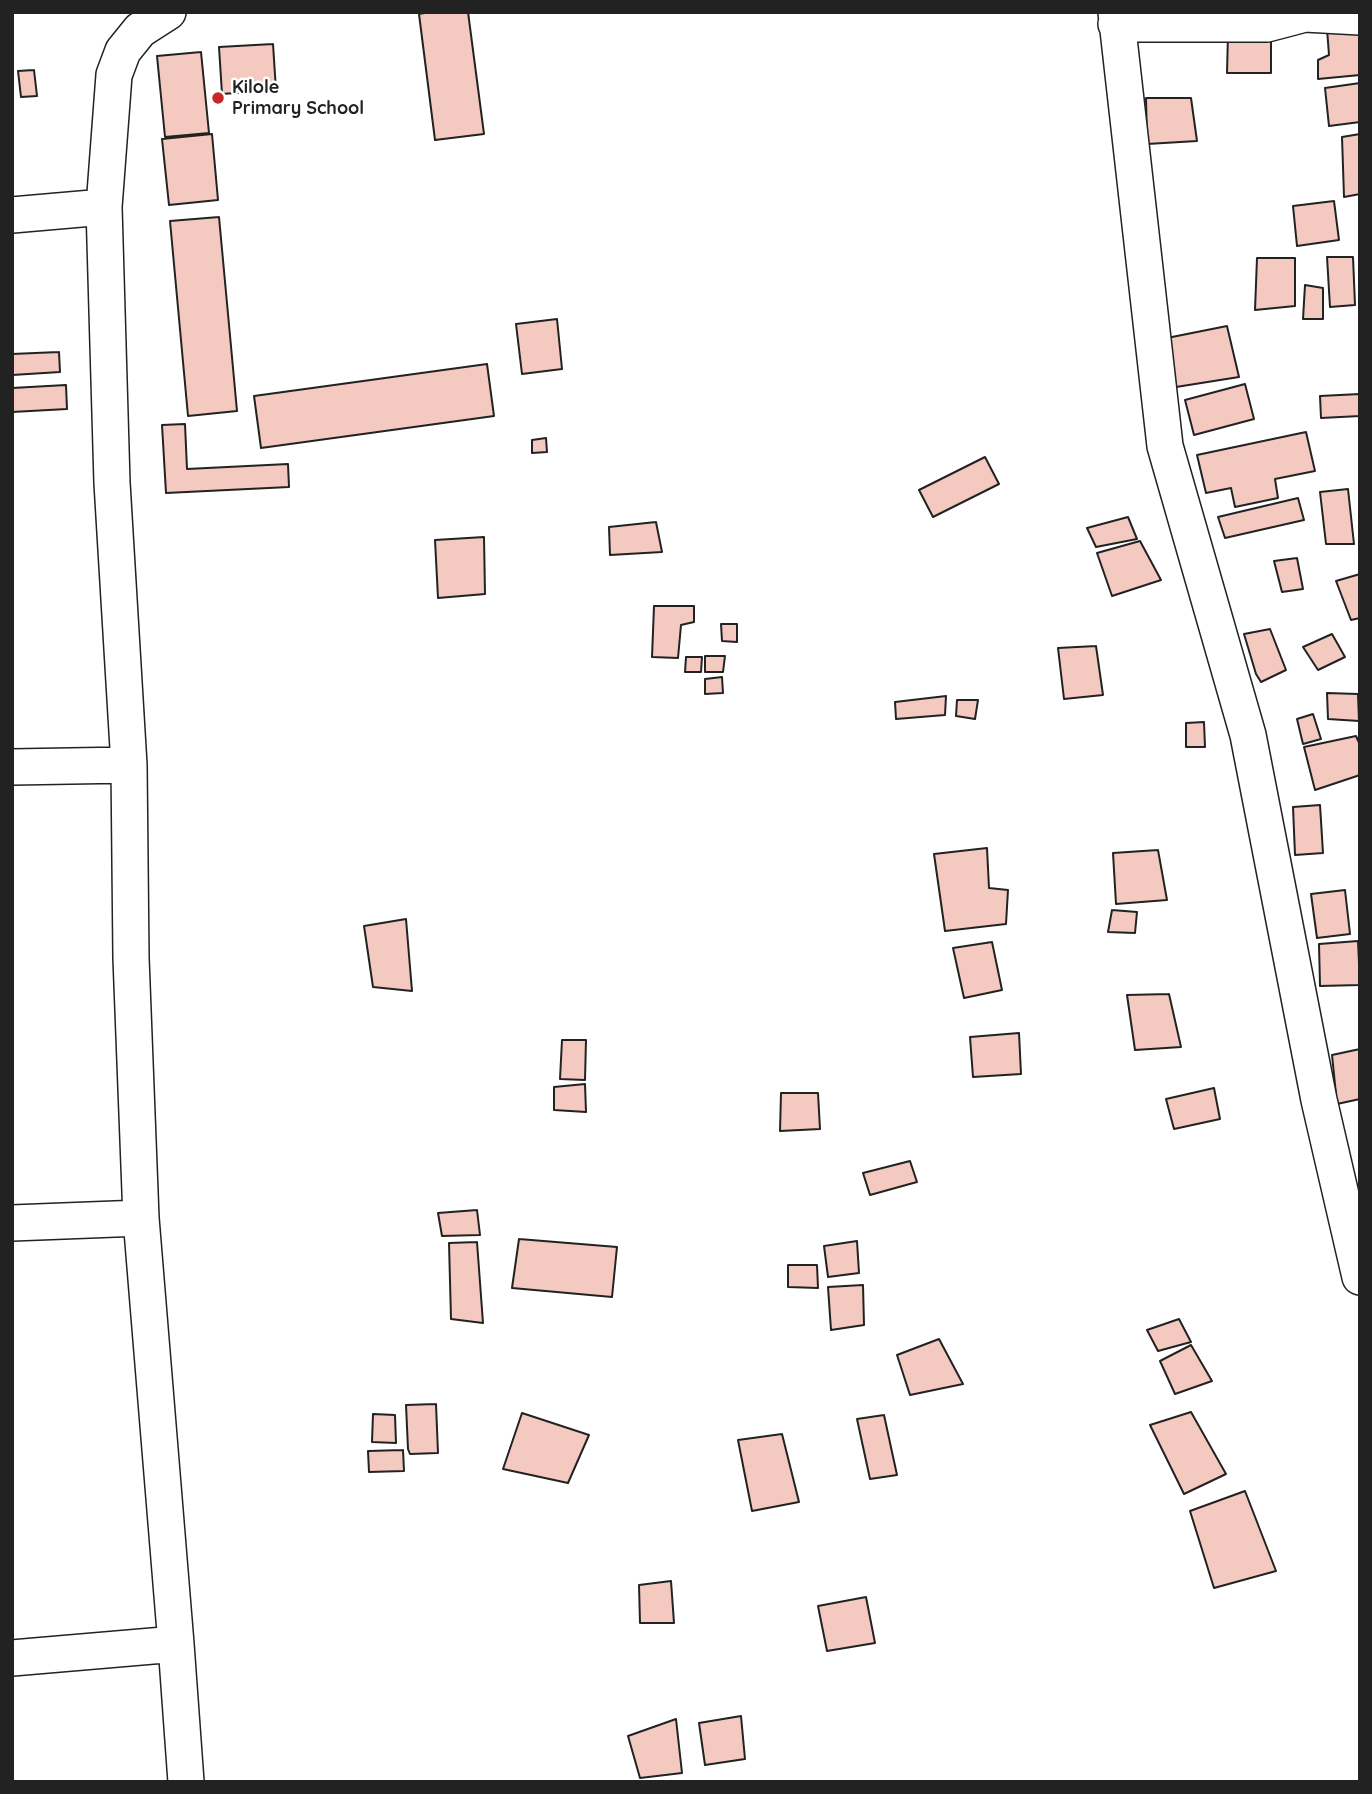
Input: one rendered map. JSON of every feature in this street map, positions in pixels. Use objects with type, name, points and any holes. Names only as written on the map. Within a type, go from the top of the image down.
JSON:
[{"type":"street","points":[[168,12],[140,30],[123,51],[114,75],[104,207],[112,483],[130,765],[131,958],[141,1218],[186,1782]]},
{"type":"street","points":[[1360,17],[1305,14],[1267,24],[1116,18],[1165,446],[1248,735],[1319,1100],[1360,1277]]},
{"type":"street","points":[[12,215],[104,207]]},
{"type":"street","points":[[12,767],[130,765]]},
{"type":"street","points":[[12,1223],[141,1218]]},
{"type":"street","points":[[12,1658],[176,1644]]},
{"type":"building","points":[[468,12],[484,134],[435,140],[419,14]]},
{"type":"building","points":[[1360,27],[1360,75],[1318,79],[1318,60],[1329,55],[1327,29]]},
{"type":"building","points":[[1271,32],[1271,73],[1227,73],[1228,33]]},
{"type":"building","points":[[273,44],[276,90],[222,94],[219,47]]},
{"type":"building","points":[[201,52],[209,133],[165,137],[157,56]]},
{"type":"building","points":[[34,70],[37,96],[21,97],[18,71]]},
{"type":"building","points":[[1360,83],[1360,122],[1329,126],[1325,88]]},
{"type":"building","points":[[1146,98],[1191,98],[1197,141],[1147,144]]},
{"type":"building","points":[[212,134],[218,200],[169,205],[162,139]]},
{"type":"building","points":[[1360,134],[1360,194],[1344,197],[1342,137]]},
{"type":"building","points":[[1334,201],[1339,240],[1297,246],[1293,206]]},
{"type":"building","points":[[219,217],[237,411],[188,416],[170,221]]},
{"type":"building","points":[[1327,257],[1353,257],[1355,305],[1330,307]]},
{"type":"building","points":[[1257,258],[1295,258],[1295,306],[1255,310]]},
{"type":"building","points":[[1305,285],[1323,288],[1323,319],[1303,319]]},
{"type":"building","points":[[557,319],[562,369],[522,374],[516,324]]},
{"type":"building","points":[[1227,326],[1239,377],[1176,387],[1167,338]]},
{"type":"building","points":[[59,352],[60,372],[12,375],[12,354]]},
{"type":"building","points":[[487,364],[494,416],[261,448],[254,396]]},
{"type":"building","points":[[1245,384],[1254,419],[1194,435],[1185,400]]},
{"type":"building","points":[[66,385],[67,409],[12,412],[12,388]]},
{"type":"building","points":[[1360,394],[1360,416],[1321,418],[1320,396]]},
{"type":"building","points":[[185,424],[187,469],[288,464],[289,487],[166,493],[162,425]]},
{"type":"building","points":[[1306,432],[1315,471],[1275,479],[1278,498],[1235,507],[1231,488],[1206,493],[1197,455]]},
{"type":"building","points":[[546,438],[547,452],[532,453],[532,440]]},
{"type":"building","points":[[985,457],[999,484],[933,517],[919,490]]},
{"type":"building","points":[[1348,489],[1354,544],[1326,544],[1320,492]]},
{"type":"building","points":[[1298,498],[1304,520],[1225,538],[1218,517]]},
{"type":"building","points":[[1128,517],[1137,539],[1096,547],[1087,528]]},
{"type":"building","points":[[656,522],[662,552],[610,555],[609,527]]},
{"type":"building","points":[[484,537],[485,594],[438,598],[435,540]]},
{"type":"building","points":[[1140,541],[1161,580],[1112,596],[1097,553]]},
{"type":"building","points":[[1297,558],[1303,589],[1282,592],[1274,561]]},
{"type":"building","points":[[1360,574],[1360,618],[1351,620],[1336,581]]},
{"type":"building","points":[[654,606],[694,606],[694,622],[681,625],[678,658],[652,657]]},
{"type":"building","points":[[721,624],[737,624],[737,642],[722,641]]},
{"type":"building","points":[[1270,629],[1286,670],[1261,682],[1244,634]]},
{"type":"building","points":[[1332,634],[1345,657],[1318,670],[1303,647]]},
{"type":"building","points":[[1096,646],[1103,695],[1064,699],[1058,648]]},
{"type":"building","points":[[705,656],[725,656],[723,672],[705,672]]},
{"type":"building","points":[[686,657],[702,657],[701,672],[685,672]]},
{"type":"building","points":[[722,677],[723,693],[705,694],[705,679]]},
{"type":"building","points":[[1327,693],[1358,694],[1359,721],[1328,719]]},
{"type":"building","points":[[946,696],[945,715],[896,719],[895,702]]},
{"type":"building","points":[[957,700],[978,700],[975,719],[956,716]]},
{"type":"building","points":[[1313,714],[1321,739],[1303,744],[1297,719]]},
{"type":"building","points":[[1204,722],[1205,747],[1186,747],[1186,723]]},
{"type":"building","points":[[1356,736],[1360,745],[1360,775],[1315,790],[1304,747]]},
{"type":"building","points":[[1320,805],[1323,853],[1295,855],[1293,807]]},
{"type":"building","points":[[987,848],[989,888],[1008,890],[1006,924],[945,931],[934,854]]},
{"type":"building","points":[[1158,850],[1167,900],[1116,904],[1113,853]]},
{"type":"building","points":[[1345,890],[1350,934],[1317,938],[1311,894]]},
{"type":"building","points":[[1112,910],[1137,912],[1135,933],[1108,932]]},
{"type":"building","points":[[406,919],[412,991],[373,987],[364,926]]},
{"type":"building","points":[[1358,941],[1360,985],[1320,986],[1319,944]]},
{"type":"building","points":[[992,942],[1002,990],[964,998],[953,948]]},
{"type":"building","points":[[1169,994],[1181,1047],[1135,1050],[1127,995]]},
{"type":"building","points":[[1019,1033],[1021,1074],[973,1077],[970,1037]]},
{"type":"building","points":[[562,1040],[586,1040],[585,1080],[560,1079]]},
{"type":"building","points":[[1360,1049],[1360,1099],[1337,1104],[1332,1055]]},
{"type":"building","points":[[585,1084],[586,1112],[554,1110],[554,1087]]},
{"type":"building","points":[[1214,1088],[1220,1119],[1174,1129],[1166,1099]]},
{"type":"building","points":[[781,1093],[818,1093],[820,1129],[780,1131]]},
{"type":"building","points":[[910,1161],[917,1182],[870,1195],[863,1173]]},
{"type":"building","points":[[477,1210],[480,1235],[442,1236],[438,1213]]},
{"type":"building","points":[[519,1239],[617,1247],[612,1297],[512,1288]]},
{"type":"building","points":[[857,1241],[859,1273],[828,1277],[824,1246]]},
{"type":"building","points":[[477,1242],[483,1323],[451,1319],[449,1243]]},
{"type":"building","points":[[788,1265],[817,1265],[818,1288],[788,1287]]},
{"type":"building","points":[[863,1285],[864,1325],[831,1330],[828,1287]]},
{"type":"building","points":[[1179,1319],[1191,1342],[1158,1351],[1147,1330]]},
{"type":"building","points":[[939,1339],[963,1384],[910,1395],[897,1355]]},
{"type":"building","points":[[1191,1345],[1212,1381],[1175,1394],[1160,1361]]},
{"type":"building","points":[[436,1404],[438,1453],[410,1454],[406,1405]]},
{"type":"building","points":[[1191,1412],[1226,1474],[1184,1494],[1150,1425]]},
{"type":"building","points":[[522,1413],[589,1435],[568,1483],[503,1469]]},
{"type":"building","points":[[373,1414],[395,1415],[396,1443],[372,1442]]},
{"type":"building","points":[[884,1415],[897,1475],[870,1479],[857,1419]]},
{"type":"building","points":[[782,1434],[799,1502],[752,1511],[738,1440]]},
{"type":"building","points":[[403,1450],[404,1471],[369,1472],[368,1451]]},
{"type":"building","points":[[1245,1491],[1276,1571],[1214,1588],[1190,1511]]},
{"type":"building","points":[[671,1581],[674,1623],[640,1623],[639,1585]]},
{"type":"building","points":[[866,1597],[875,1643],[827,1651],[818,1606]]},
{"type":"building","points":[[741,1716],[745,1759],[705,1765],[699,1723]]},
{"type":"building","points":[[676,1719],[682,1773],[640,1778],[628,1736]]},
{"type":"place","name":"Kilole Primary School","points":[[218,98]]}]
